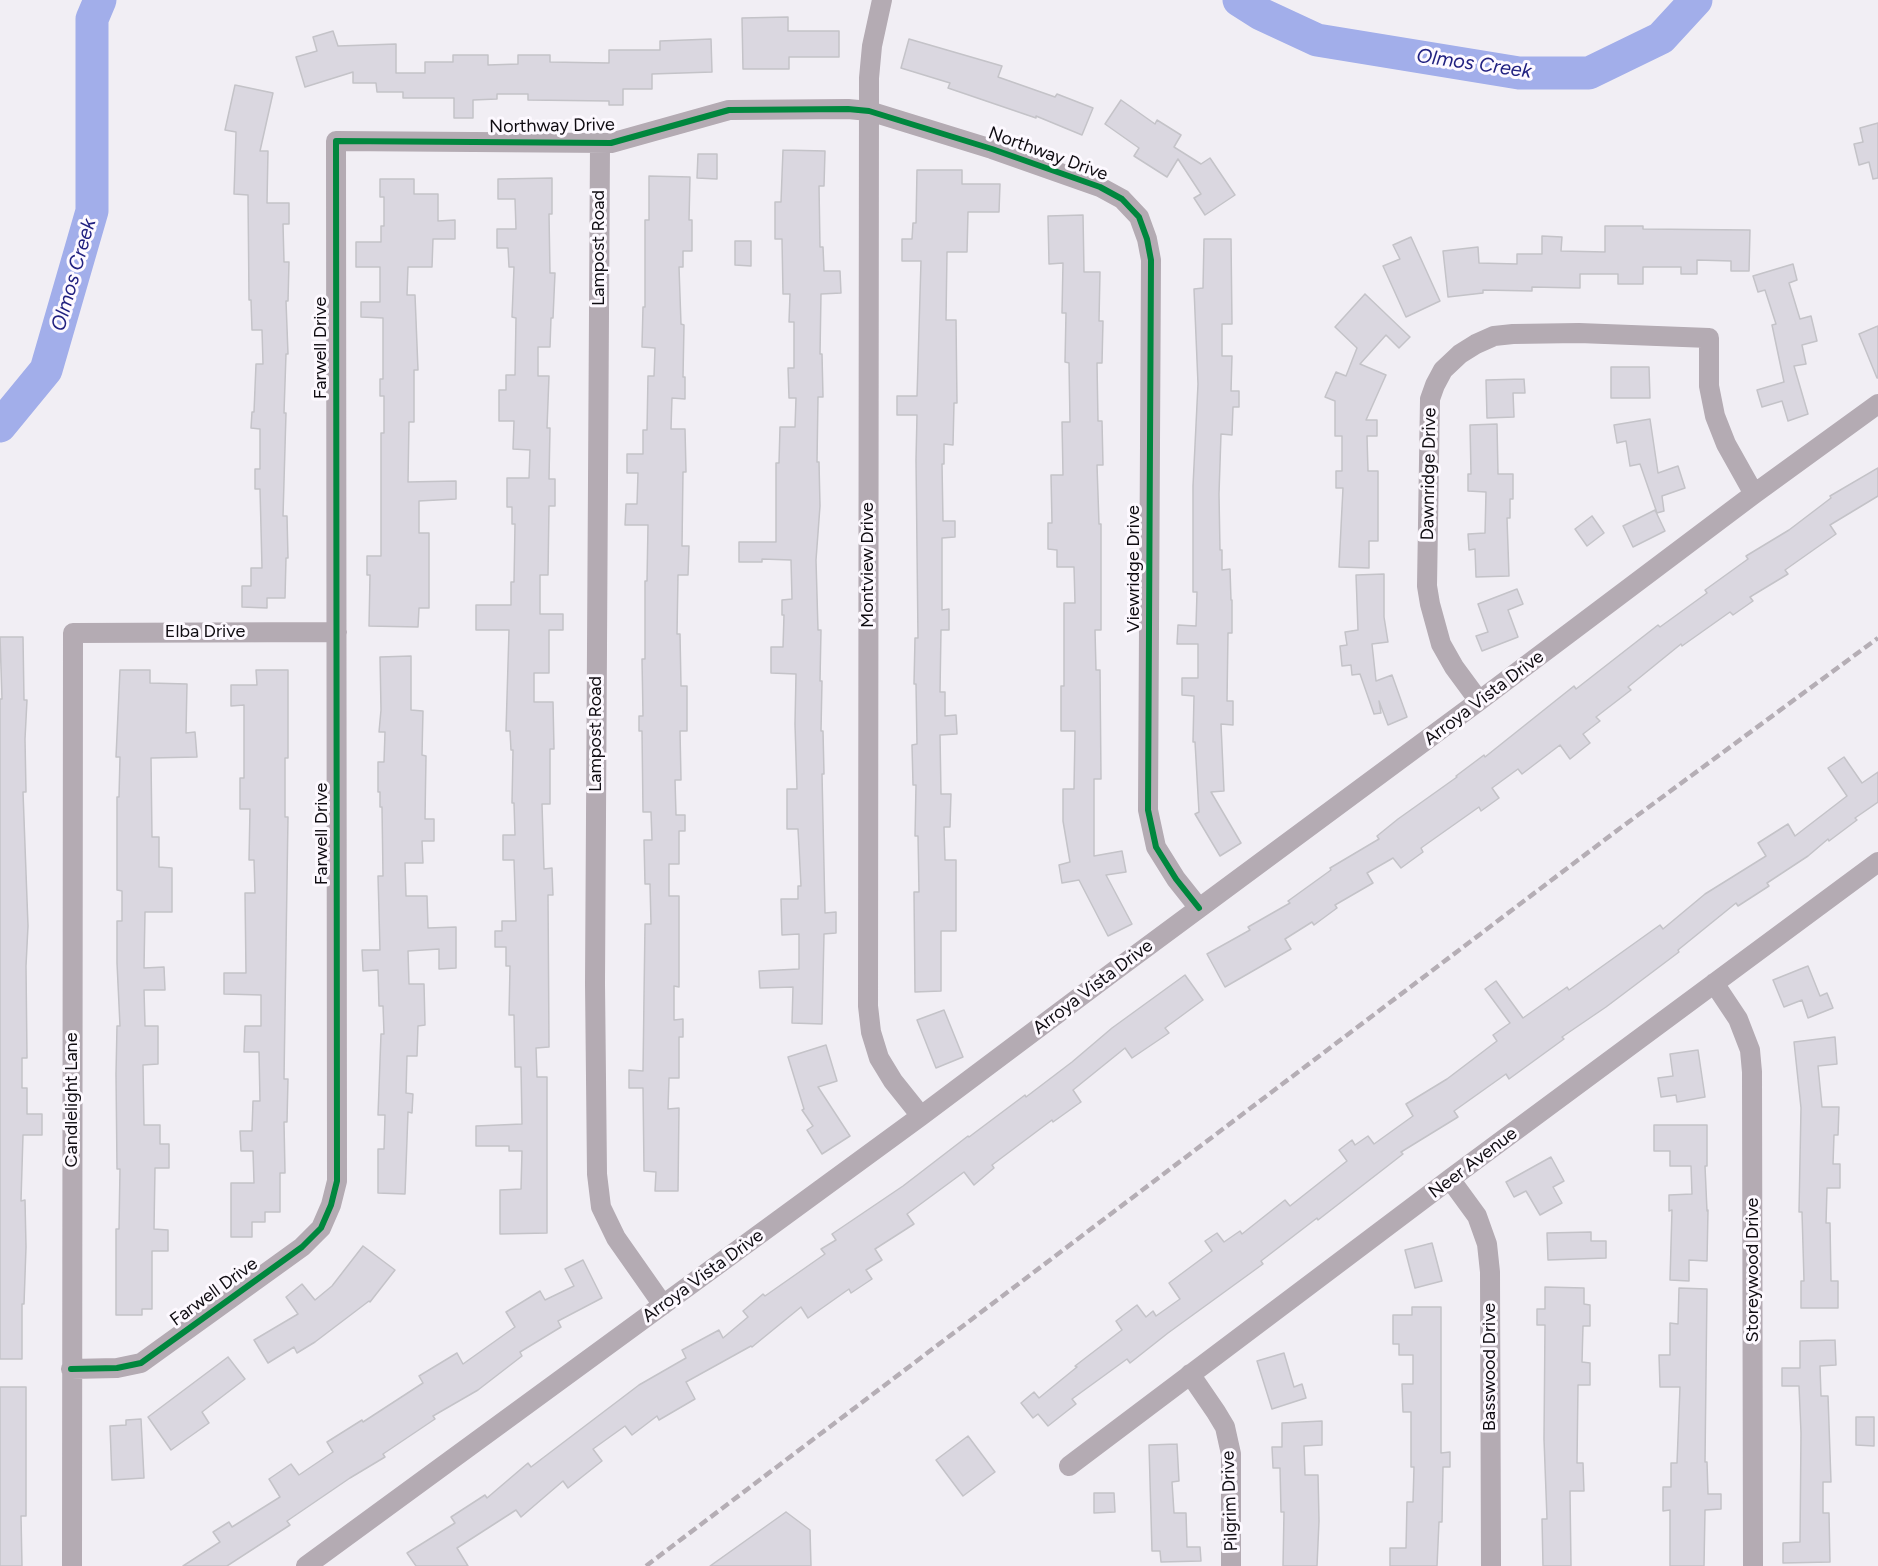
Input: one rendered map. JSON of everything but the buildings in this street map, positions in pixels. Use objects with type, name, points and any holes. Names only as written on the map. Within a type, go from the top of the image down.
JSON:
[{"type":"street","name":"Montview Drive","points":[[882,0],[872,46],[868,111],[868,1006],[871,1032],[879,1058],[893,1081],[921,1116]]},
{"type":"street","name":"Northway Drive","points":[[336,141],[600,144],[611,143],[729,110],[848,109],[868,111],[992,149],[1100,187],[1122,200],[1139,217]]},
{"type":"street","name":"Farwell Drive","points":[[71,1369],[117,1368],[141,1363],[302,1247],[321,1228],[331,1205],[337,1180],[336,141]]},
{"type":"street","name":"Lampost Road","points":[[600,144],[595,971],[597,1174],[601,1207],[616,1238],[663,1305]]},
{"type":"street","name":"Viewridge Drive","points":[[1139,217],[1151,260],[1148,810],[1156,847],[1176,879],[1199,908]]},
{"type":"street","name":"Dawnridge Drive","points":[[1479,701],[1440,645],[1427,586],[1430,399],[1443,370],[1468,349],[1494,336],[1579,333],[1709,338],[1709,386],[1715,416],[1726,444],[1754,494]]},
{"type":"street","name":"Arroya Vista Drive","points":[[306,1566],[921,1116],[1754,494],[1878,404]]},
{"type":"street","name":"Elba Drive","points":[[73,633],[337,632]]},
{"type":"street","name":"Candlelight Lane","points":[[72,1566],[73,633]]},
{"type":"street","name":"Neer Avenue","points":[[1069,1466],[1450,1179],[1878,862]]},
{"type":"street","name":"Storeywood Drive","points":[[1714,983],[1738,1019],[1750,1050],[1752,1072],[1753,1566]]},
{"type":"street","name":"Basswood Drive","points":[[1450,1179],[1477,1216],[1487,1244],[1490,1272],[1491,1566]]},
{"type":"street","name":"Pilgrim Drive","points":[[1190,1374],[1225,1427],[1231,1454],[1231,1566]]},
{"type":"waterway","name":"Olmos Creek","points":[[0,426],[46,370],[92,211],[92,19],[100,0]]},
{"type":"waterway","name":"Olmos Creek","points":[[1239,0],[1261,14],[1317,40],[1519,73],[1589,73],[1661,38],[1696,0]]},
{"type":"railway","points":[[646,1566],[1619,829],[1878,638]]},
{"type":"cycle path","points":[[71,1369],[117,1368],[141,1363],[302,1247],[321,1228],[331,1205],[337,1181],[336,141],[611,143],[729,110],[848,109],[869,111],[992,149],[1100,187],[1122,199],[1139,217],[1151,260],[1148,810],[1156,847],[1176,879],[1199,908]]}]
